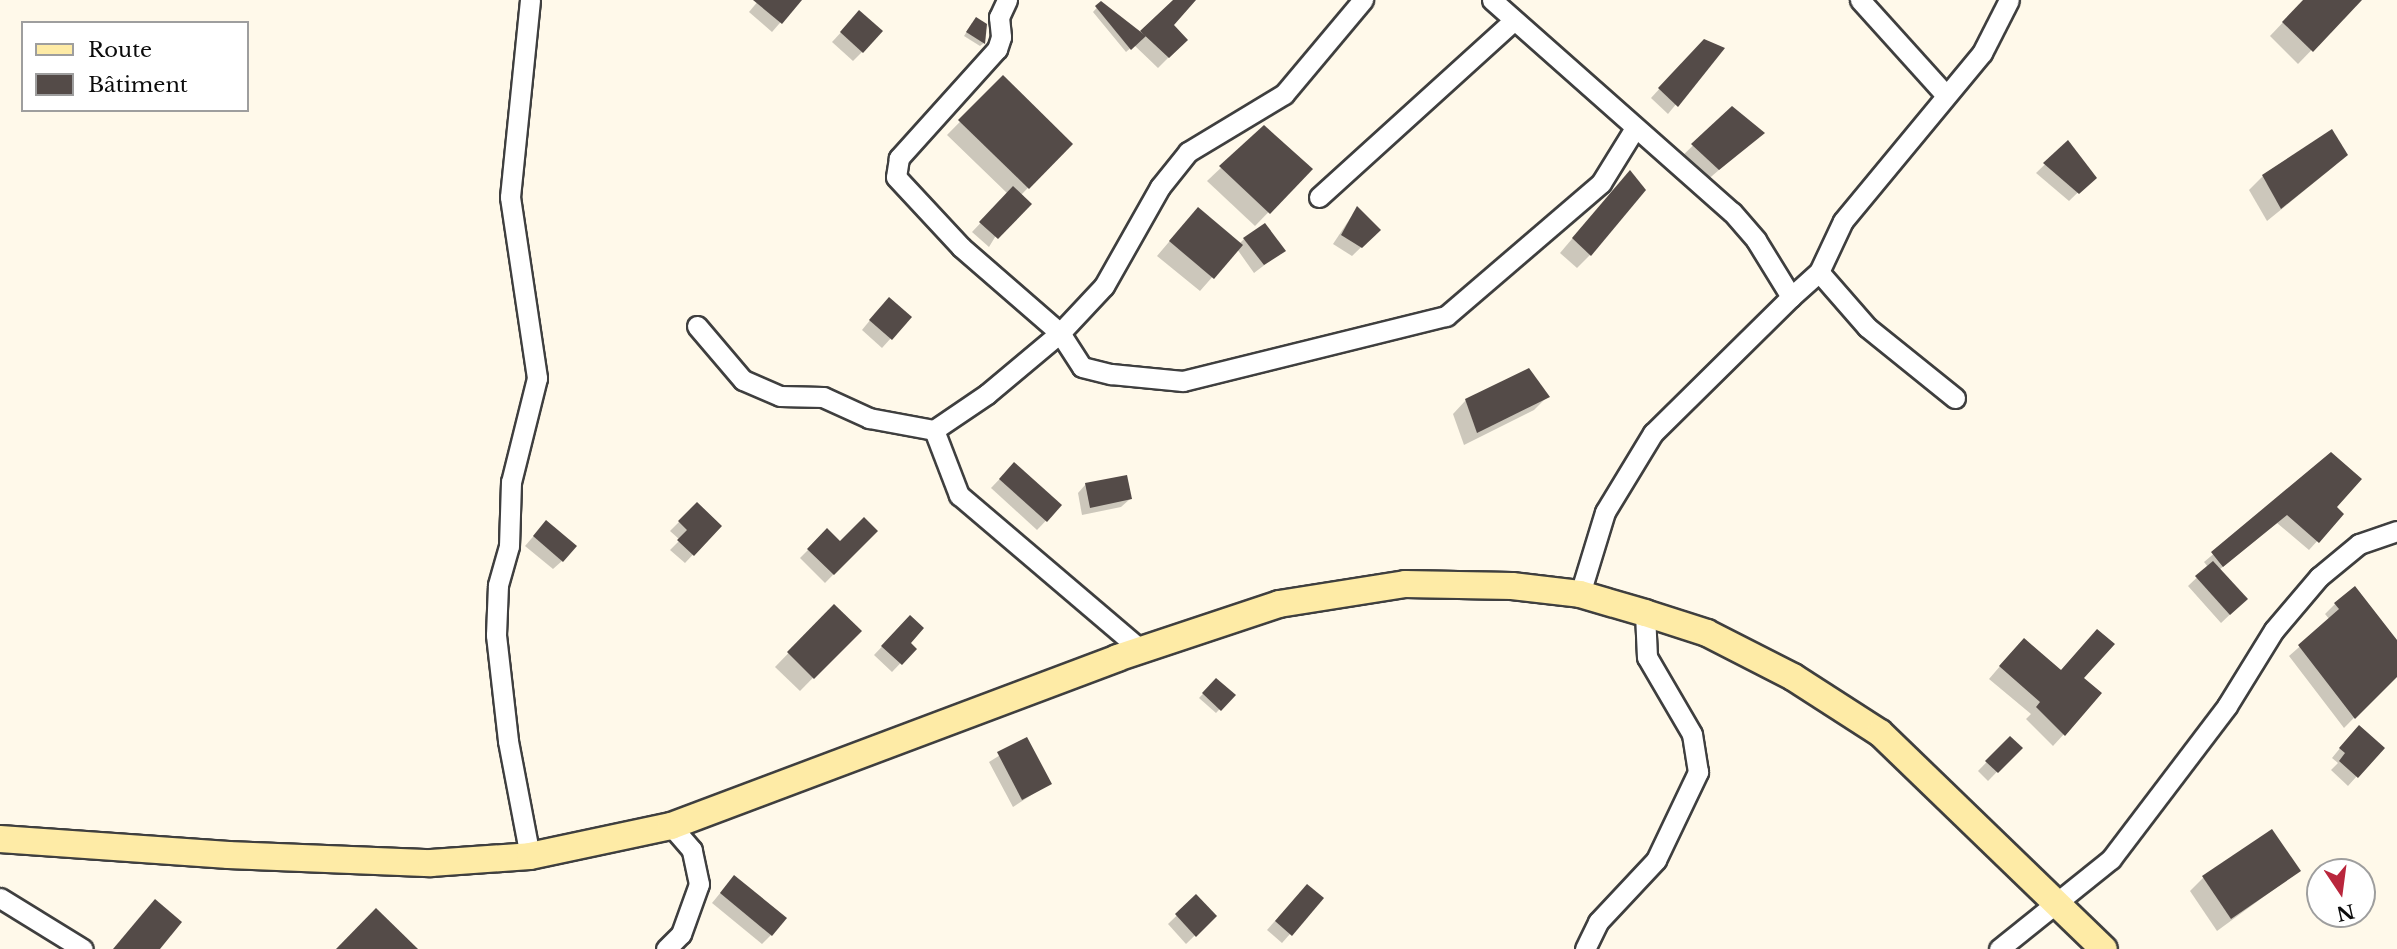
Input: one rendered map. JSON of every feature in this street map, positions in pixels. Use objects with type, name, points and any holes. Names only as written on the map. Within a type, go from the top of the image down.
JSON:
[{"type":"main road","points":[[0,839],[228,855],[431,863],[530,856],[671,826],[1141,650],[1279,604],[1340,591],[1405,584],[1512,586],[1580,594],[1645,612],[1707,633],[1793,677],[1880,733],[2104,949]]},
{"type":"street","points":[[530,0],[509,197],[537,378],[511,482],[509,546],[498,585],[496,635],[508,741],[530,856]]},
{"type":"street","points":[[1007,0],[999,16],[1001,37],[997,48],[899,158],[896,177],[961,247],[1060,333],[1082,367],[1143,380],[1184,381],[1446,316],[1601,183],[1635,128]]},
{"type":"street","points":[[697,326],[743,380],[780,396],[823,397],[869,418],[934,430],[1060,333],[1104,286],[1160,187],[1188,152],[1284,94],[1363,0]]},
{"type":"street","points":[[1492,0],[1732,212],[1756,240],[1791,297]]},
{"type":"street","points":[[1860,0],[1945,94]]},
{"type":"street","points":[[1580,594],[1605,512],[1653,433],[1819,272],[1843,221],[1945,94],[1982,53],[2009,0]]},
{"type":"street","points":[[1319,197],[1513,21]]},
{"type":"street","points":[[1819,272],[1867,327],[1955,398]]},
{"type":"street","points":[[934,430],[959,495],[1141,650]]},
{"type":"street","points":[[1999,949],[2054,901],[2110,859],[2227,706],[2274,630],[2319,578],[2359,544],[2397,531]]},
{"type":"street","points":[[1585,949],[1598,922],[1656,860],[1698,772],[1692,734],[1647,657],[1645,612]]},
{"type":"street","points":[[666,949],[681,934],[699,884],[692,850],[671,826]]},
{"type":"street","points":[[0,898],[83,949]]},
{"type":"building","points":[[753,0],[802,0],[782,24]]},
{"type":"building","points":[[1173,0],[1196,0],[1174,25],[1188,40],[1169,58],[1140,31]]},
{"type":"building","points":[[2303,0],[2362,0],[2313,52],[2282,22]]},
{"type":"building","points":[[1101,1],[1146,36],[1131,50],[1095,6]]},
{"type":"building","points":[[859,10],[883,31],[863,53],[840,32]]},
{"type":"building","points":[[976,17],[987,24],[985,44],[966,32]]},
{"type":"building","points":[[1704,39],[1725,48],[1678,107],[1658,88]]},
{"type":"building","points":[[1003,75],[1073,144],[1029,189],[958,120]]},
{"type":"building","points":[[1732,106],[1765,133],[1719,170],[1691,144]]},
{"type":"building","points":[[1264,125],[1313,169],[1270,214],[1219,166]]},
{"type":"building","points":[[2332,129],[2348,155],[2281,209],[2262,175]]},
{"type":"building","points":[[2068,140],[2097,178],[2079,194],[2043,163]]},
{"type":"building","points":[[1630,170],[1646,190],[1591,256],[1572,238]]},
{"type":"building","points":[[1013,186],[1032,204],[998,239],[979,222]]},
{"type":"building","points":[[1357,206],[1381,230],[1362,248],[1341,235]]},
{"type":"building","points":[[1198,207],[1243,245],[1214,279],[1169,241]]},
{"type":"building","points":[[1265,223],[1286,251],[1264,265],[1243,238]]},
{"type":"building","points":[[889,297],[912,317],[892,340],[869,320]]},
{"type":"building","points":[[1529,368],[1550,397],[1477,433],[1465,399]]},
{"type":"building","points":[[2331,452],[2362,479],[2337,507],[2344,514],[2319,543],[2287,515],[2223,567],[2211,552]]},
{"type":"building","points":[[1014,462],[1062,505],[1047,522],[999,479]]},
{"type":"building","points":[[1127,475],[1132,499],[1090,508],[1085,483]]},
{"type":"building","points":[[697,502],[722,526],[694,556],[677,540],[687,530],[678,521]]},
{"type":"building","points":[[864,517],[878,531],[834,575],[807,549],[827,528],[840,541]]},
{"type":"building","points":[[546,520],[577,546],[563,562],[533,536]]},
{"type":"building","points":[[2213,561],[2248,599],[2230,615],[2195,576]]},
{"type":"building","points":[[2355,586],[2397,640],[2397,677],[2355,719],[2298,645],[2339,609],[2334,603]]},
{"type":"building","points":[[834,604],[862,631],[814,679],[787,652]]},
{"type":"building","points":[[910,615],[924,628],[911,643],[917,649],[902,665],[881,646]]},
{"type":"building","points":[[2097,629],[2115,644],[2084,678],[2102,693],[2065,736],[2036,707],[2040,702],[1999,666],[2024,638],[2061,670]]},
{"type":"building","points":[[1216,678],[1236,695],[1221,711],[1202,693]]},
{"type":"building","points":[[2359,725],[2385,748],[2358,778],[2339,761],[2345,753],[2339,748]]},
{"type":"building","points":[[2010,736],[2023,748],[1998,773],[1985,761]]},
{"type":"building","points":[[1027,737],[1052,784],[1022,800],[997,752]]},
{"type":"building","points":[[2272,829],[2301,871],[2231,919],[2202,876]]},
{"type":"building","points":[[734,875],[787,918],[772,936],[720,893]]},
{"type":"building","points":[[1307,884],[1324,898],[1292,936],[1275,921]]},
{"type":"building","points":[[1196,894],[1217,916],[1196,937],[1175,914]]},
{"type":"building","points":[[155,899],[182,922],[160,949],[113,949]]},
{"type":"building","points":[[376,908],[418,949],[336,949]]}]
